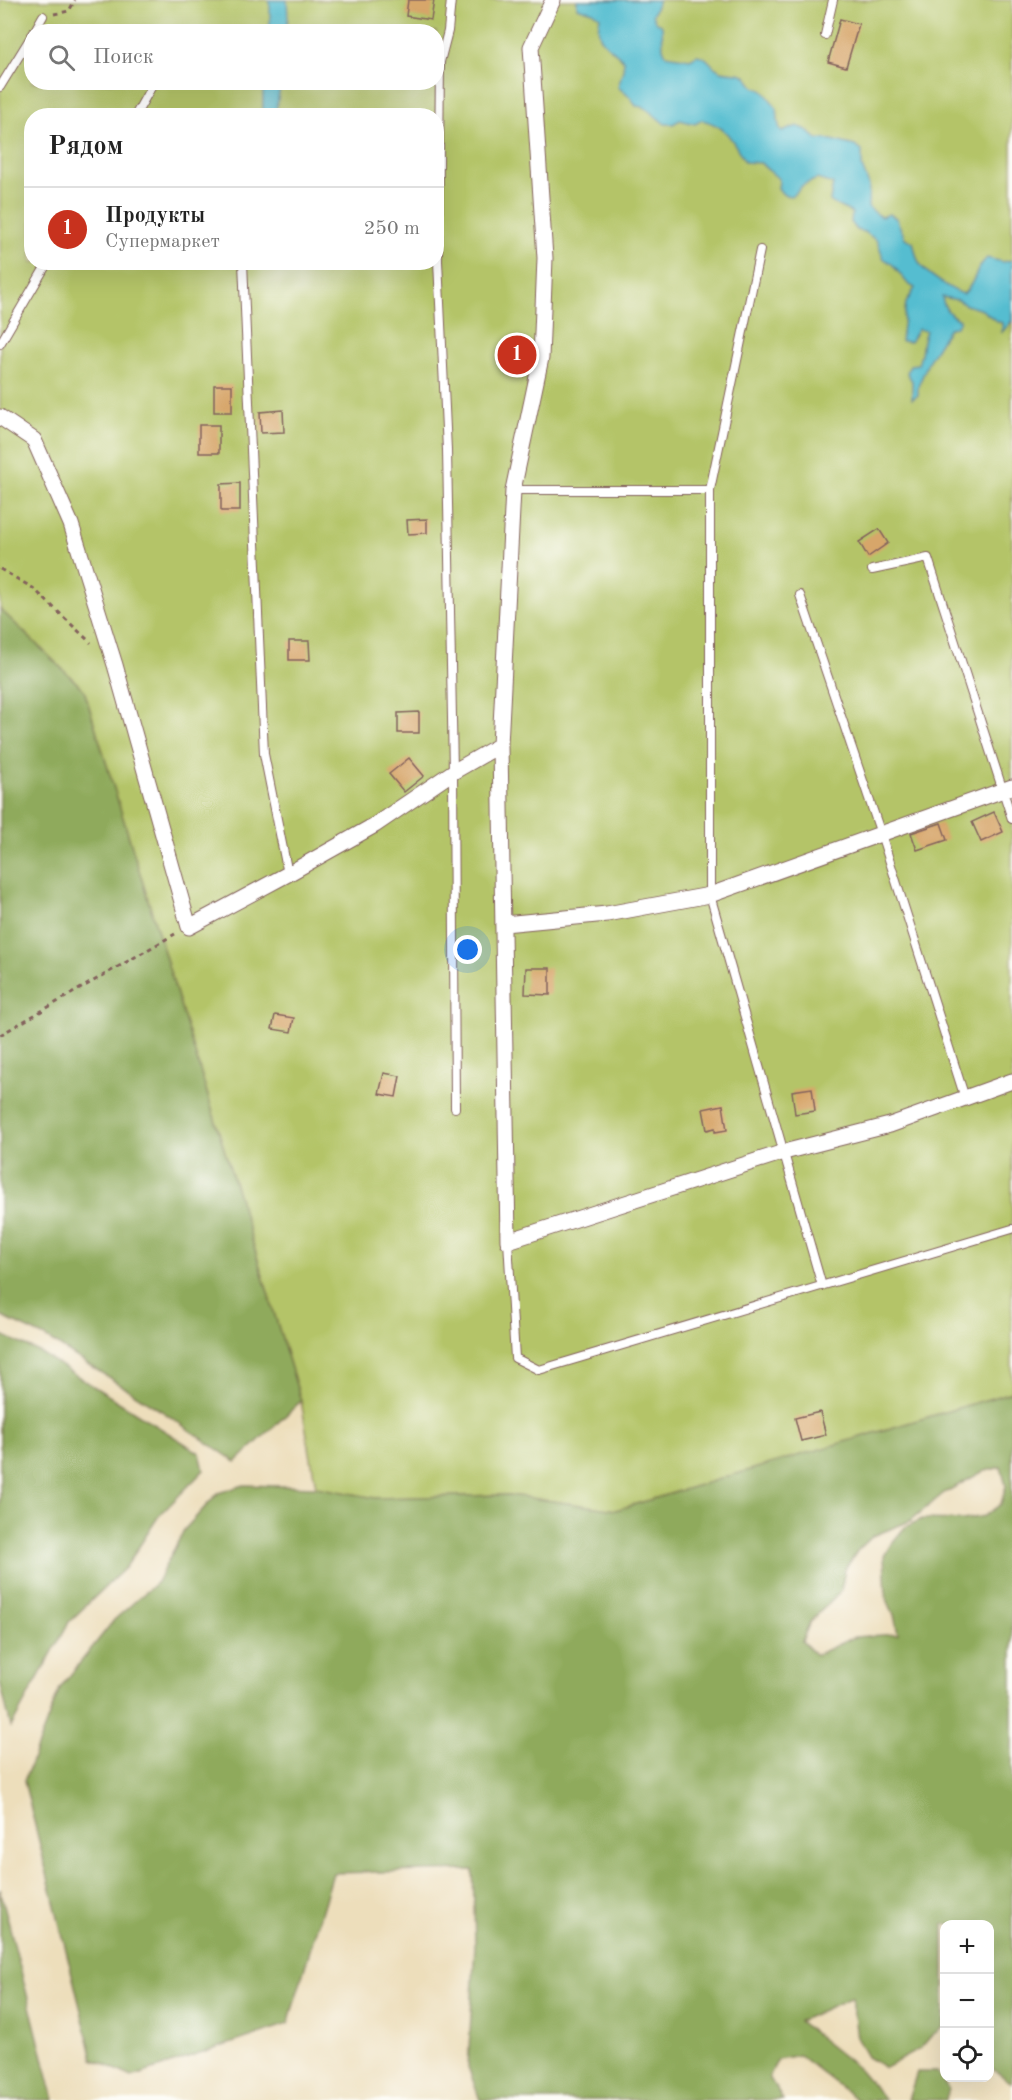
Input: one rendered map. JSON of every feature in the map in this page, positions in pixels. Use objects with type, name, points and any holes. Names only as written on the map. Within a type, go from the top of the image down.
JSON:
[{"type":"street","points":[[552,0],[531,48],[545,258],[542,358],[513,490],[500,745],[508,1240],[784,1152],[890,1125],[1012,1081]]},
{"type":"street","points":[[0,417],[34,440],[71,524],[115,665],[189,927],[375,825],[453,772],[500,745]]},
{"type":"street","points":[[504,924],[607,914],[710,895],[1007,789]]},
{"type":"lane","points":[[444,40],[448,31],[451,0]]},
{"type":"lane","points":[[825,35],[833,0]]},
{"type":"lane","points":[[38,24],[43,16]]},
{"type":"lane","points":[[0,87],[24,48]]},
{"type":"lane","points":[[139,108],[150,90]]},
{"type":"lane","points":[[440,90],[440,108]]},
{"type":"lane","points":[[760,250],[710,490],[710,895],[822,1286]]},
{"type":"lane","points":[[0,344],[43,270]]},
{"type":"lane","points":[[243,270],[264,754],[288,874]]},
{"type":"lane","points":[[438,270],[447,450],[456,1107]]},
{"type":"lane","points":[[513,490],[710,490]]},
{"type":"lane","points":[[872,570],[928,558],[1007,789],[1012,819]]},
{"type":"lane","points":[[800,595],[881,834],[965,1098]]},
{"type":"lane","points":[[508,1240],[515,1358],[539,1370],[1012,1229]]},
{"type":"path","points":[[43,16],[69,11],[75,0]]},
{"type":"path","points":[[0,569],[33,588],[115,665]]},
{"type":"path","points":[[0,1035],[189,927]]},
{"type":"green space","points":[[0,0],[1012,0],[1012,1392],[616,1510],[509,1495],[375,1498],[316,1487],[301,1401],[84,690],[0,609]]},
{"type":"green space","points":[[0,609],[84,690],[301,1401],[236,1462],[160,1410],[45,1337],[0,1316]]},
{"type":"green space","points":[[0,1334],[39,1352],[200,1453],[204,1470],[158,1517],[126,1567],[69,1622],[11,1727],[0,1682]]},
{"type":"green space","points":[[1012,1392],[1012,2083],[994,2070],[994,1920],[940,1920],[940,2030],[920,2049],[885,2068],[867,2057],[857,2039],[852,1997],[799,2021],[859,2069],[885,2100],[857,2100],[799,2055],[778,2059],[769,2077],[783,2100],[480,2100],[468,2067],[475,1945],[473,1870],[333,1873],[288,2024],[132,2077],[93,2059],[24,1781],[60,1688],[114,1620],[157,1582],[184,1530],[218,1493],[244,1485],[316,1487],[375,1498],[509,1495],[616,1510]],"holes":[[[1001,1467],[1006,1486],[1001,1504],[984,1516],[963,1520],[922,1519],[905,1527],[891,1544],[884,1556],[886,1597],[894,1615],[898,1634],[854,1637],[816,1655],[802,1641],[810,1622],[841,1591],[845,1569],[858,1550],[873,1536],[910,1521],[944,1493],[982,1472]]]},
{"type":"green space","points":[[0,1889],[54,2100],[0,2100]]},
{"type":"green space","points":[[917,2072],[937,2072],[940,2082],[944,2082],[948,2088],[946,2100],[908,2100]]},
{"type":"water","points":[[268,0],[287,0],[287,24],[270,24]]},
{"type":"water","points":[[577,0],[659,0],[652,15],[662,26],[663,48],[666,55],[690,59],[697,55],[701,56],[719,70],[744,75],[756,88],[764,92],[775,106],[782,132],[797,126],[805,129],[817,139],[855,146],[862,151],[862,167],[869,185],[868,207],[881,217],[889,214],[896,218],[905,238],[913,242],[920,264],[946,286],[963,294],[987,258],[1003,262],[1012,260],[1012,321],[1002,332],[1002,323],[982,310],[958,300],[942,297],[948,311],[960,320],[956,327],[949,328],[929,360],[918,387],[918,395],[912,399],[912,381],[907,373],[910,365],[918,364],[926,331],[918,329],[910,342],[901,341],[906,303],[915,288],[908,284],[892,264],[883,258],[877,241],[865,232],[857,230],[851,222],[852,213],[830,201],[833,184],[817,179],[803,185],[792,196],[784,195],[778,189],[779,180],[761,163],[745,162],[729,136],[718,126],[702,120],[695,124],[680,120],[673,124],[665,124],[644,107],[636,106],[631,98],[618,87],[624,61],[601,38],[598,26],[600,17],[577,7]]},
{"type":"water","points":[[263,90],[280,90],[276,108],[263,108]]},
{"type":"building","points":[[408,0],[434,0],[431,20],[406,16]]},
{"type":"building","points":[[840,19],[859,24],[846,67],[828,62]]},
{"type":"building","points":[[214,385],[232,385],[232,412],[214,412]]},
{"type":"building","points":[[283,410],[284,432],[261,433],[260,412]]},
{"type":"building","points":[[199,425],[219,425],[219,453],[199,453]]},
{"type":"building","points":[[240,483],[240,511],[221,511],[221,484]]},
{"type":"building","points":[[427,519],[427,533],[408,534],[407,520]]},
{"type":"building","points":[[879,529],[888,543],[868,557],[859,542]]},
{"type":"building","points":[[289,641],[309,641],[310,660],[289,660]]},
{"type":"building","points":[[419,712],[419,733],[398,733],[398,713]]},
{"type":"building","points":[[409,758],[424,776],[404,792],[389,774]]},
{"type":"building","points":[[994,812],[1003,832],[981,842],[972,822]]},
{"type":"building","points":[[941,823],[947,840],[917,850],[911,833]]},
{"type":"building","points":[[526,968],[550,968],[550,995],[525,994]]},
{"type":"building","points":[[275,1015],[294,1018],[291,1032],[272,1029]]},
{"type":"building","points":[[384,1073],[400,1076],[396,1097],[379,1094]]},
{"type":"building","points":[[812,1088],[815,1111],[795,1114],[792,1091]]},
{"type":"building","points":[[723,1105],[727,1130],[715,1132],[715,1128],[707,1130],[703,1109]]},
{"type":"building","points":[[820,1412],[826,1435],[801,1441],[795,1418]]},
{"type":"place","name":"Продукты","points":[[517,355]]}]
